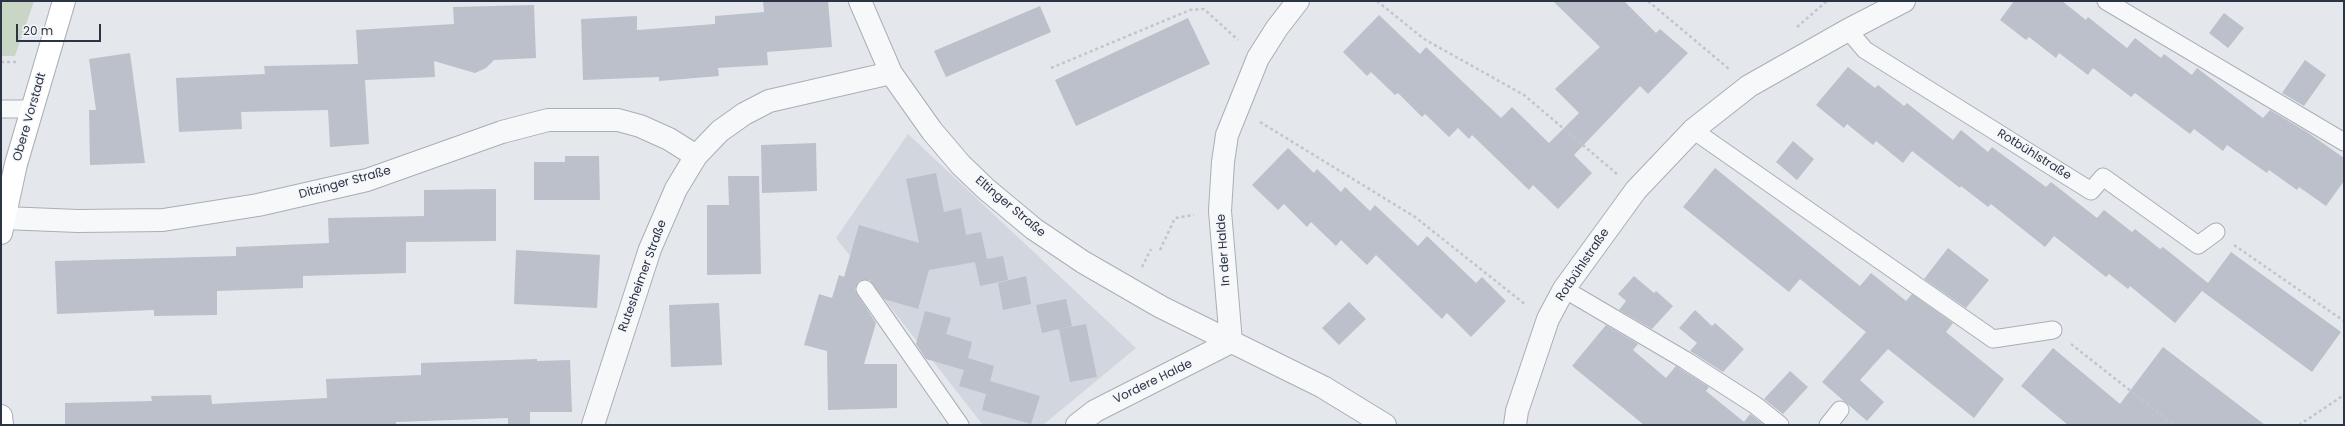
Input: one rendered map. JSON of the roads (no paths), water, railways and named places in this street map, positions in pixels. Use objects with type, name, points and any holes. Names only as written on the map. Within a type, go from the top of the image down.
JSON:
[{"type":"main road","name":"Obere Vorstadt","points":[[3,226],[31,109],[64,1]]},
{"type":"main road","points":[[1,416],[2,425]]},
{"type":"street","name":"Eltinger Straße","points":[[860,1],[891,73],[932,131],[960,165],[986,189],[1034,229],[1083,262],[1148,300],[1231,342]]},
{"type":"street","name":"In der Halde","points":[[1231,342],[1220,211],[1223,162],[1227,135],[1235,111],[1258,58],[1277,28],[1298,1]]},
{"type":"street","name":"Rotbühlstraße","points":[[1515,425],[1517,411],[1548,319],[1564,289],[1636,190],[1693,130],[1749,86],[1848,30],[1904,1]]},
{"type":"street","name":"Rutesheimer Straße","points":[[593,425],[650,249],[676,189],[696,156],[720,131],[744,114],[769,101],[891,73]]},
{"type":"street","name":"Ditzinger Straße","points":[[3,226],[78,221],[163,220],[258,205],[367,180],[502,132],[548,120],[618,120],[640,126],[669,139],[696,156]]},
{"type":"street","name":"Vordere Halde","points":[[1077,425],[1095,411],[1231,342]]},
{"type":"street","points":[[1231,342],[1323,387],[1385,425]]},
{"type":"lane","points":[[2106,1],[2344,142]]},
{"type":"lane","name":"Rotbühlstraße","points":[[1848,30],[1865,50],[2091,191],[2103,177],[2198,245],[2216,232]]},
{"type":"lane","points":[[1,109],[31,109]]},
{"type":"lane","points":[[1693,130],[1993,340],[2053,330]]},
{"type":"lane","points":[[865,289],[944,405],[960,425]]},
{"type":"lane","points":[[1564,289],[1685,360],[1755,405],[1780,425]]},
{"type":"lane","points":[[1828,425],[1840,410]]}]
